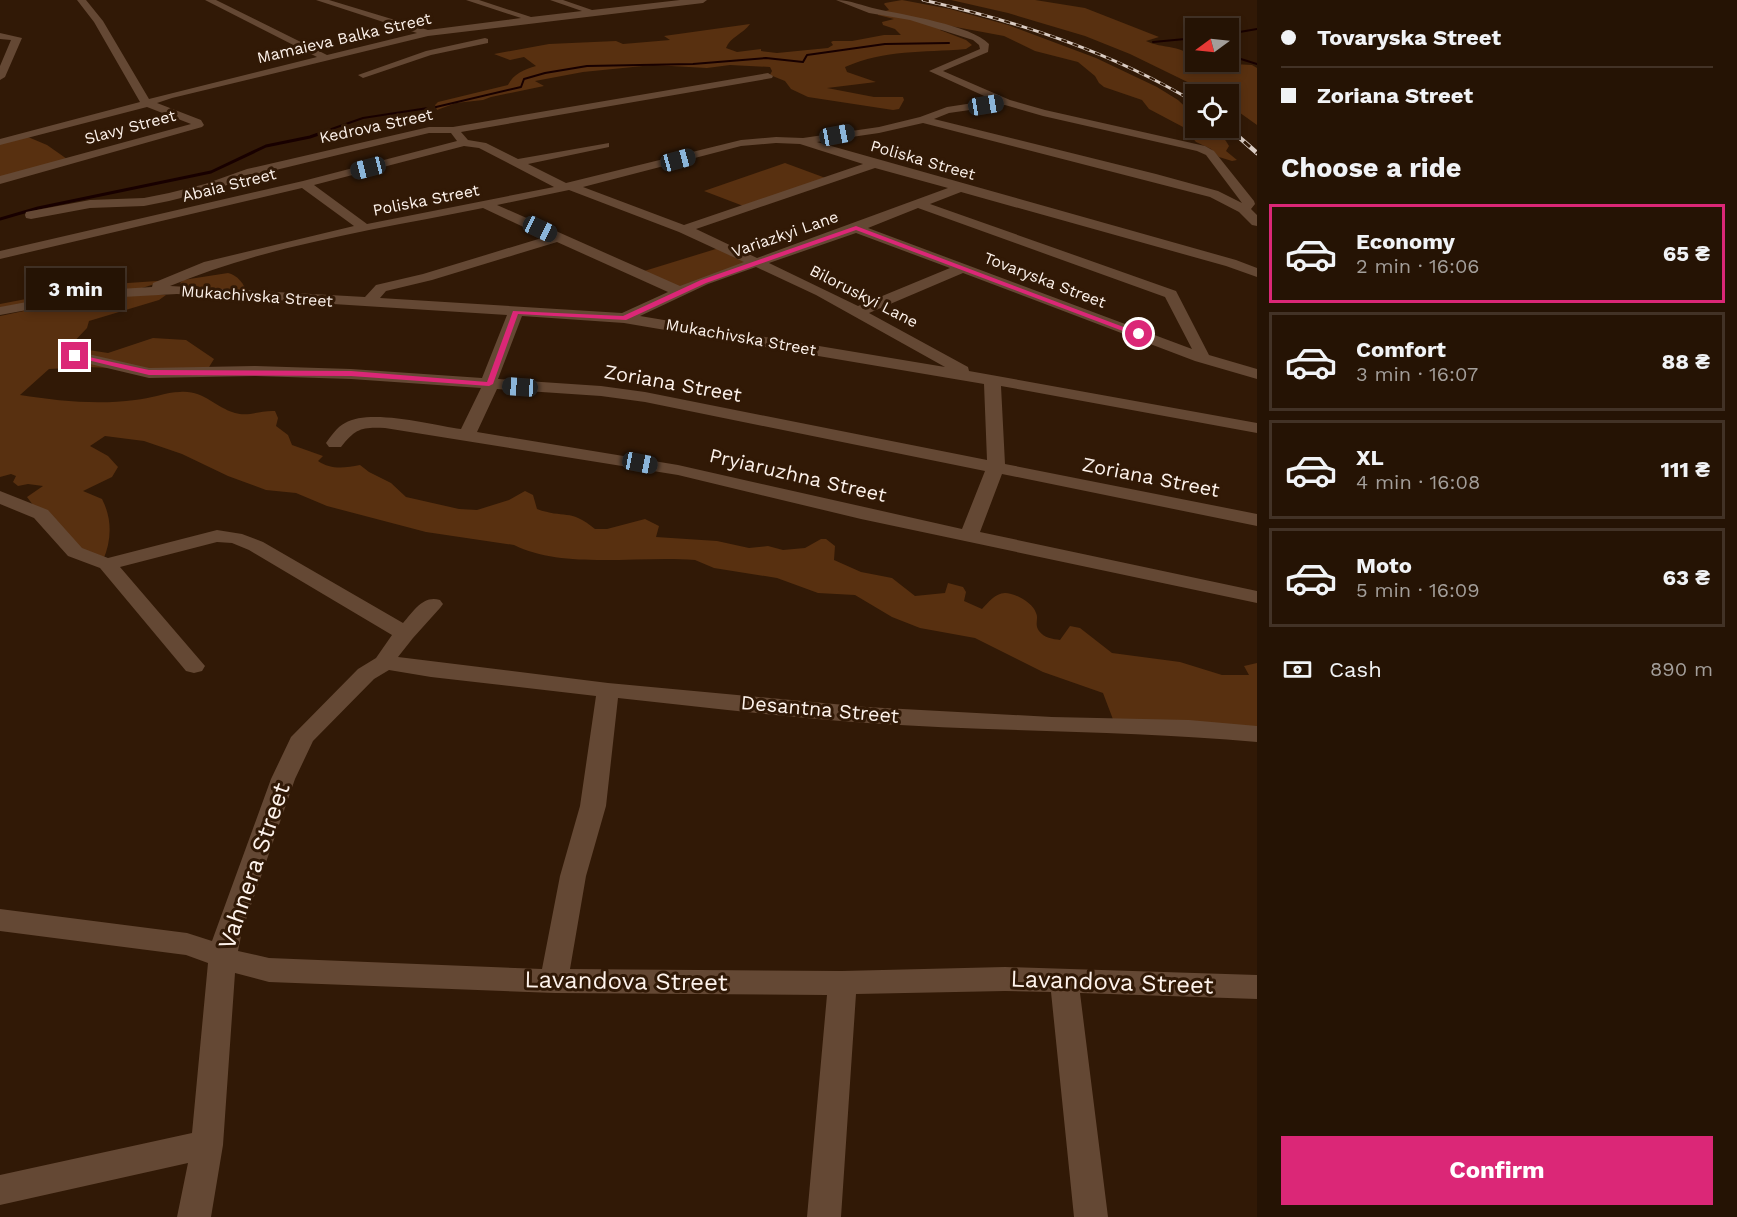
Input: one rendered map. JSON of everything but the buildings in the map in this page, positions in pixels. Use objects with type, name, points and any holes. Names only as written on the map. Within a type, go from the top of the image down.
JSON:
[{"type":"street","name":"Slavy Street","points":[[0,180],[171,134],[199,123],[146,103],[98,21],[81,0]]},
{"type":"street","points":[[209,0],[325,59],[379,80]]},
{"type":"street","points":[[320,0],[428,33]]},
{"type":"street","points":[[470,0],[528,17],[531,20]]},
{"type":"street","points":[[554,0],[595,13]]},
{"type":"street","points":[[662,0],[675,3]]},
{"type":"street","name":"Mamaieva Balka Street","points":[[1,141],[206,86],[428,33],[703,0]]},
{"type":"street","points":[[840,0],[872,11],[912,18],[976,38],[984,44],[985,50],[934,71],[1006,102],[1081,123],[1201,148],[1210,153],[1249,204],[1244,209]]},
{"type":"street","points":[[0,36],[15,36],[17,40],[0,77]]},
{"type":"street","points":[[353,71],[485,41]]},
{"type":"street","name":"Kedrova Street","points":[[31,215],[90,204],[144,202],[169,197],[209,187],[252,172],[429,130],[768,76]]},
{"type":"street","points":[[801,141],[879,130],[923,120],[947,110],[1006,102]]},
{"type":"street","points":[[923,120],[1214,194],[1244,209],[1257,222]]},
{"type":"street","points":[[452,127],[464,143]]},
{"type":"street","name":"Poliska Street","points":[[236,258],[365,228],[488,206],[741,143],[801,141],[875,164],[1176,247],[1257,273]]},
{"type":"street","name":"Biloruskyi Lane","points":[[464,143],[482,144],[566,187],[684,229],[860,311],[972,377]]},
{"type":"street","name":"Abaia Street","points":[[0,255],[304,184],[464,143]]},
{"type":"street","points":[[516,163],[605,145]]},
{"type":"street","points":[[684,229],[875,164]]},
{"type":"street","name":"Poliska Street","points":[[304,184],[365,228]]},
{"type":"street","name":"Variazkyi Lane","points":[[624,318],[678,291],[856,228],[960,188]]},
{"type":"street","points":[[918,204],[1172,294],[1201,352],[1201,358]]},
{"type":"street","points":[[488,206],[678,291]]},
{"type":"street","name":"Tovaryska Street","points":[[856,228],[1201,358],[1257,374]]},
{"type":"street","points":[[368,303],[381,288],[427,277],[558,237]]},
{"type":"street","name":"Mukachivska Street","points":[[148,290],[209,265],[236,258]]},
{"type":"street","points":[[860,311],[963,268]]},
{"type":"street","name":"Mukachivska Street","points":[[0,303],[98,284],[172,281]]},
{"type":"street","name":"Mukachivska Street","points":[[0,311],[54,299],[148,290],[624,318],[992,380],[1257,428]]},
{"type":"street","points":[[467,434],[516,312]]},
{"type":"street","name":"Zoriana Street","points":[[75,356],[149,373],[351,374],[645,397],[1257,520]]},
{"type":"street","points":[[917,367],[934,363],[940,357]]},
{"type":"street","points":[[969,535],[996,467],[992,380]]},
{"type":"street","name":"Pryiaruzhna Street","points":[[335,443],[349,426],[364,422],[467,434],[602,456],[678,470],[861,513],[1257,597]]},
{"type":"street","points":[[0,497],[40,514],[75,552],[107,564],[194,666]]},
{"type":"street","points":[[0,514],[27,507]]},
{"type":"street","points":[[107,564],[217,536],[235,538],[264,550],[405,633]]},
{"type":"street","name":"Vahnera Street","points":[[194,1217],[207,1144],[215,1008],[222,957],[228,931],[272,809],[303,737],[366,674],[386,662],[389,653],[405,633],[433,604]]},
{"type":"street","name":"Desantna Street","points":[[386,662],[431,670],[608,690],[877,715],[1052,725],[1189,728],[1257,734]]},
{"type":"street","points":[[555,981],[559,945],[571,888],[593,806],[608,690]]},
{"type":"street","name":"Lavandova Street","points":[[0,920],[187,944],[268,970],[555,981],[842,983],[1005,979],[1257,987]]},
{"type":"street","points":[[1064,981],[1090,1217]]},
{"type":"street","points":[[824,1217],[842,983]]},
{"type":"street","points":[[0,1190],[207,1144]]},
{"type":"shaded area","points":[[902,0],[950,9],[1008,25],[1096,58],[1157,87],[1178,100],[1185,107],[1185,129],[1149,109],[1142,100],[1104,87],[1078,62],[1035,51],[1004,36],[945,25],[940,30],[966,40],[972,45],[966,49],[890,54],[860,61],[845,67],[847,72],[876,82],[827,88],[874,97],[903,97],[904,100],[899,109],[893,110],[808,97],[791,89],[785,81],[770,75],[772,71],[770,67],[730,65],[707,68],[653,65],[583,72],[535,81],[544,86],[483,100],[456,103],[437,110],[435,105],[438,102],[508,85],[520,72],[536,66],[524,57],[510,60],[494,54],[549,44],[616,41],[623,44],[670,40],[664,36],[750,24],[730,41],[726,48],[737,52],[761,49],[761,51],[777,53],[828,48],[833,45],[831,42],[833,41],[901,35],[895,29],[883,25],[882,22],[894,19],[878,15],[878,13],[889,10],[885,3]]},
{"type":"shaded area","points":[[951,0],[1035,0],[1085,8],[1159,37],[1146,41],[1185,52],[1185,72],[1239,72],[1239,64],[1252,65],[1257,68],[1257,125],[1239,112],[1239,84],[1192,84],[1130,54],[1085,36],[1008,13]]},
{"type":"shaded area","points":[[28,137],[47,145],[67,159],[0,179],[0,144]]},
{"type":"shaded area","points":[[1193,138],[1224,138],[1229,146],[1226,151],[1237,160],[1232,161],[1219,157],[1211,149]]},
{"type":"shaded area","points":[[785,163],[831,180],[746,207],[704,191]]},
{"type":"shaded area","points":[[719,248],[750,262],[687,286],[677,286],[641,272]]},
{"type":"shaded area","points":[[228,273],[240,280],[246,293],[185,288],[180,283],[183,280]]},
{"type":"shaded area","points":[[161,282],[142,288],[0,309],[0,304],[99,285]]},
{"type":"shaded area","points":[[166,295],[159,300],[89,321],[87,328],[69,347],[108,353],[153,338],[186,340],[214,359],[206,372],[87,367],[49,369],[20,395],[63,401],[106,402],[188,392],[202,396],[235,413],[275,411],[278,418],[276,426],[288,435],[292,445],[323,456],[318,461],[323,464],[338,467],[360,465],[391,483],[406,497],[459,509],[477,510],[509,500],[525,491],[533,495],[537,509],[579,518],[595,529],[607,529],[645,519],[659,526],[656,537],[717,541],[749,548],[768,546],[783,550],[805,548],[821,539],[826,539],[835,546],[834,560],[861,572],[892,578],[915,596],[945,593],[948,583],[963,587],[966,592],[964,601],[982,609],[1001,593],[1009,593],[1028,602],[1037,615],[1038,628],[1043,635],[1049,638],[1060,640],[1070,626],[1080,628],[1112,653],[1180,662],[1222,675],[1249,675],[1244,666],[1257,663],[1257,729],[1114,722],[1103,693],[1043,672],[975,638],[920,628],[892,617],[855,595],[818,593],[777,578],[714,568],[695,560],[603,560],[556,557],[534,553],[514,545],[426,532],[327,506],[296,493],[266,490],[228,476],[182,454],[144,441],[105,436],[90,446],[108,456],[118,467],[112,477],[83,491],[102,499],[108,514],[109,537],[103,560],[81,550],[33,505],[27,497],[43,486],[28,484],[18,486],[13,482],[16,476],[11,474],[0,477],[0,316],[82,299]]},
{"type":"waterway","points":[[1239,32],[1257,29]]},
{"type":"waterway","points":[[1153,42],[1185,39]]},
{"type":"waterway","points":[[436,107],[521,87],[524,79],[545,73],[587,66],[693,64],[766,58],[803,62],[807,55],[885,44],[949,43]]},
{"type":"waterway","points":[[1239,58],[1257,64]]},
{"type":"waterway","points":[[323,132],[363,118],[428,108]]},
{"type":"waterway","points":[[0,219],[38,208],[211,172],[266,146],[327,131]]},
{"type":"railway","points":[[923,0],[995,18],[1064,41],[1131,68],[1185,97]]},
{"type":"railway","points":[[1239,137],[1257,153]]},
{"type":"route","points":[[75,356],[149,373],[255,371],[351,374],[489,384],[516,312],[624,318],[703,281],[856,228],[1139,334]]}]
